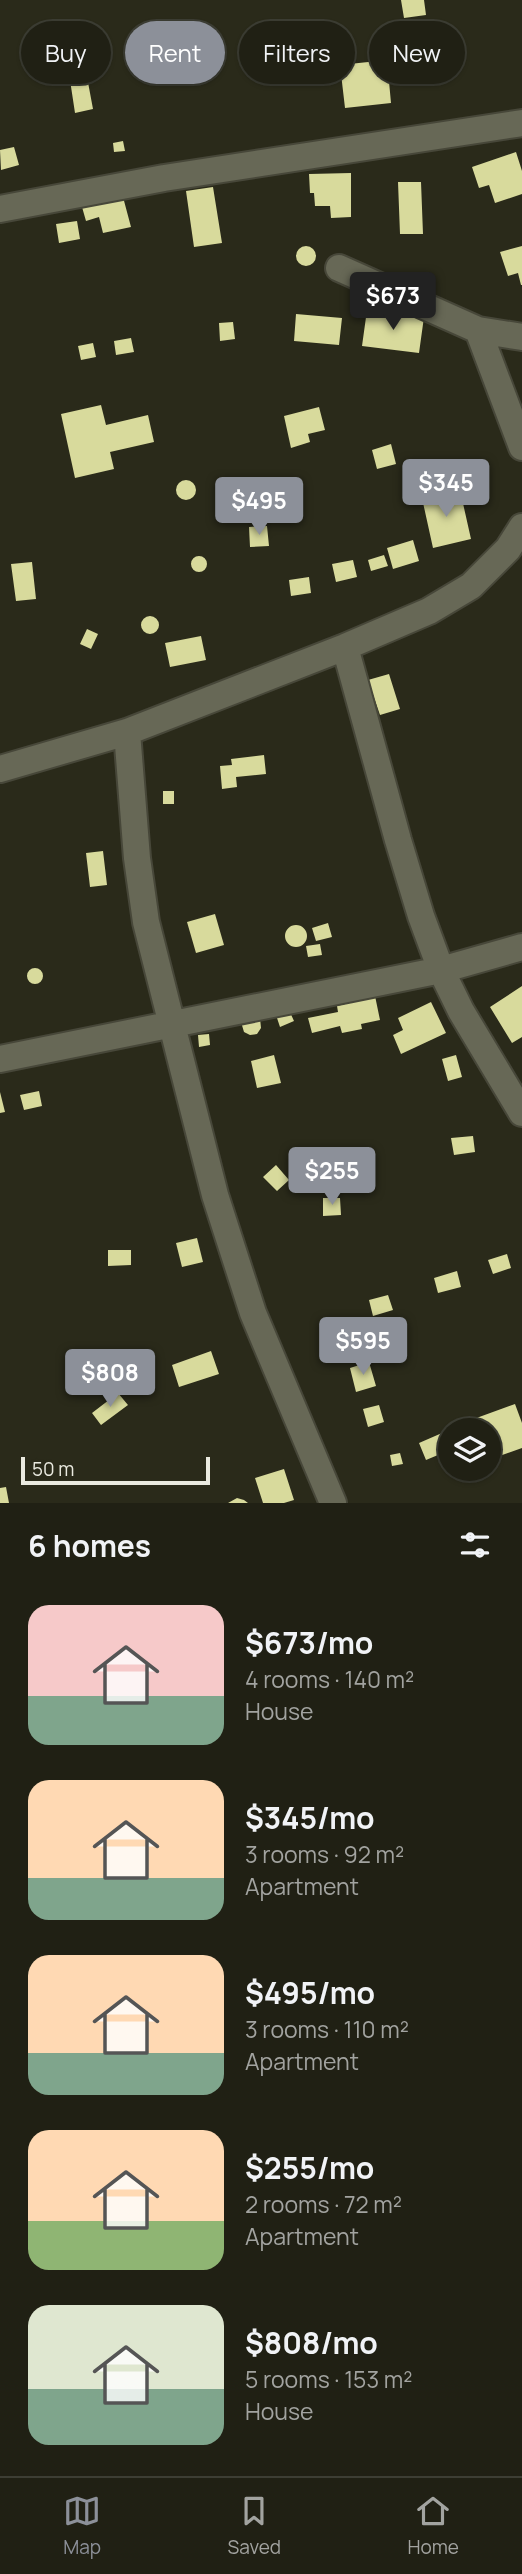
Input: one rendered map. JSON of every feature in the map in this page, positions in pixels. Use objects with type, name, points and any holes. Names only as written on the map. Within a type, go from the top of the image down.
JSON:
[{"type":"street","points":[[0,209],[164,178],[522,123]]},
{"type":"street","points":[[339,268],[478,330],[522,337]]},
{"type":"street","points":[[478,330],[522,447]]},
{"type":"street","points":[[0,769],[127,732],[345,647],[429,611],[471,586],[508,549],[522,527]]},
{"type":"street","points":[[345,647],[398,840],[441,970],[461,1011],[522,1113]]},
{"type":"street","points":[[127,732],[137,858],[146,922],[215,1195],[253,1313],[333,1503]]},
{"type":"street","points":[[0,1059],[441,970],[522,947]]},
{"type":"building","points":[[401,0],[424,0],[426,15],[404,18]]},
{"type":"building","points":[[369,62],[369,84],[389,84],[391,103],[345,108],[342,84],[355,84],[355,63]]},
{"type":"building","points":[[71,84],[88,84],[93,109],[75,113]]},
{"type":"building","points":[[123,141],[125,151],[114,152],[113,143]]},
{"type":"building","points":[[14,147],[19,165],[1,170],[0,150]]},
{"type":"building","points":[[516,152],[522,171],[522,194],[495,203],[489,185],[479,188],[472,167]]},
{"type":"building","points":[[351,173],[351,217],[331,218],[330,206],[315,206],[314,193],[310,193],[309,174]]},
{"type":"building","points":[[398,182],[421,182],[423,234],[400,234]]},
{"type":"building","points":[[213,187],[222,243],[194,247],[186,191]]},
{"type":"building","points":[[123,197],[131,227],[103,233],[99,217],[86,221],[82,207]]},
{"type":"building","points":[[77,221],[80,239],[59,243],[56,224]]},
{"type":"building","points":[[306,246],[313,249],[316,256],[313,263],[306,266],[299,263],[296,256],[299,249]]},
{"type":"building","points":[[522,246],[521,285],[518,273],[508,276],[500,252]]},
{"type":"building","points":[[367,310],[424,317],[419,353],[362,346]]},
{"type":"building","points":[[296,314],[342,318],[339,345],[294,341]]},
{"type":"building","points":[[233,322],[235,339],[220,341],[219,323]]},
{"type":"building","points":[[131,338],[134,352],[116,355],[114,341]]},
{"type":"building","points":[[93,343],[96,357],[81,360],[78,346]]},
{"type":"building","points":[[101,405],[106,425],[148,415],[154,442],[110,452],[114,469],[75,478],[61,414]]},
{"type":"building","points":[[319,407],[325,430],[308,434],[310,442],[291,448],[284,416]]},
{"type":"building","points":[[391,444],[396,464],[377,469],[372,450]]},
{"type":"building","points":[[186,480],[193,483],[196,490],[193,497],[186,500],[179,497],[176,490],[179,483]]},
{"type":"building","points":[[267,480],[271,498],[250,503],[246,486]]},
{"type":"building","points":[[460,490],[471,539],[433,548],[422,498]]},
{"type":"building","points":[[267,526],[269,546],[250,547],[249,527]]},
{"type":"building","points":[[413,540],[419,561],[393,569],[387,548]]},
{"type":"building","points":[[384,555],[388,566],[371,571],[368,560]]},
{"type":"building","points":[[199,556],[207,564],[199,572],[191,564]]},
{"type":"building","points":[[353,560],[357,577],[336,582],[332,564]]},
{"type":"building","points":[[32,562],[36,599],[16,601],[11,564]]},
{"type":"building","points":[[309,577],[311,593],[291,596],[289,580]]},
{"type":"building","points":[[150,616],[156,619],[159,625],[156,631],[150,634],[144,631],[141,625],[144,619]]},
{"type":"building","points":[[87,629],[98,634],[91,649],[80,644]]},
{"type":"building","points":[[201,636],[206,660],[170,667],[165,643]]},
{"type":"building","points":[[389,674],[400,709],[380,715],[368,680]]},
{"type":"building","points":[[264,755],[266,774],[236,777],[237,787],[222,789],[220,766],[232,765],[231,759]]},
{"type":"building","points":[[163,791],[174,791],[174,804],[163,804]]},
{"type":"building","points":[[103,851],[107,885],[90,887],[86,853]]},
{"type":"building","points":[[215,914],[224,945],[196,953],[187,922]]},
{"type":"building","points":[[328,923],[332,937],[316,941],[312,928]]},
{"type":"building","points":[[296,925],[306,932],[307,936],[300,946],[296,947],[286,940],[285,936],[292,926]]},
{"type":"building","points":[[320,944],[322,955],[308,957],[306,946]]},
{"type":"building","points":[[35,968],[43,976],[35,984],[27,976]]},
{"type":"building","points":[[522,986],[522,1037],[512,1043],[490,1007]]},
{"type":"building","points":[[374,991],[380,1020],[361,1024],[362,1029],[342,1033],[340,1026],[312,1033],[308,1018],[338,1012],[337,1006],[357,1001],[356,995]]},
{"type":"building","points":[[431,1002],[446,1033],[401,1054],[393,1035],[403,1030],[398,1018]]},
{"type":"building","points":[[289,1010],[294,1021],[280,1027],[276,1015]]},
{"type":"building","points":[[260,1018],[261,1028],[257,1034],[244,1032],[241,1022]]},
{"type":"building","points":[[209,1034],[210,1045],[199,1047],[198,1035]]},
{"type":"building","points":[[274,1055],[281,1083],[257,1088],[251,1061]]},
{"type":"building","points":[[456,1055],[462,1077],[448,1081],[442,1059]]},
{"type":"building","points":[[39,1091],[42,1106],[24,1110],[20,1095]]},
{"type":"building","points":[[0,1092],[5,1112],[0,1113]]},
{"type":"building","points":[[473,1136],[475,1152],[454,1155],[451,1138]]},
{"type":"building","points":[[276,1165],[289,1180],[277,1191],[263,1177]]},
{"type":"building","points":[[323,1198],[340,1198],[341,1215],[323,1216]]},
{"type":"building","points":[[197,1238],[203,1262],[182,1267],[176,1243]]},
{"type":"building","points":[[108,1250],[131,1250],[131,1265],[108,1266]]},
{"type":"building","points":[[507,1254],[511,1268],[493,1274],[488,1260]]},
{"type":"building","points":[[457,1271],[461,1287],[438,1293],[434,1278]]},
{"type":"building","points":[[388,1295],[393,1310],[373,1316],[369,1300]]},
{"type":"building","points":[[211,1351],[219,1374],[179,1387],[172,1365]]},
{"type":"building","points":[[369,1362],[376,1386],[356,1392],[350,1368]]},
{"type":"building","points":[[118,1393],[128,1405],[101,1425],[92,1413]]},
{"type":"building","points":[[515,1404],[522,1423],[522,1448],[501,1455],[501,1418],[476,1418]]},
{"type":"building","points":[[379,1405],[384,1422],[368,1427],[363,1409]]},
{"type":"building","points":[[438,1435],[438,1455],[426,1460],[419,1443]]},
{"type":"building","points":[[400,1453],[403,1464],[392,1466],[390,1455]]},
{"type":"building","points":[[284,1469],[294,1500],[263,1503],[255,1478]]},
{"type":"building","points":[[6,1487],[9,1503],[0,1503],[0,1488]]},
{"type":"building","points":[[237,1498],[244,1500],[248,1503],[228,1503]]}]
